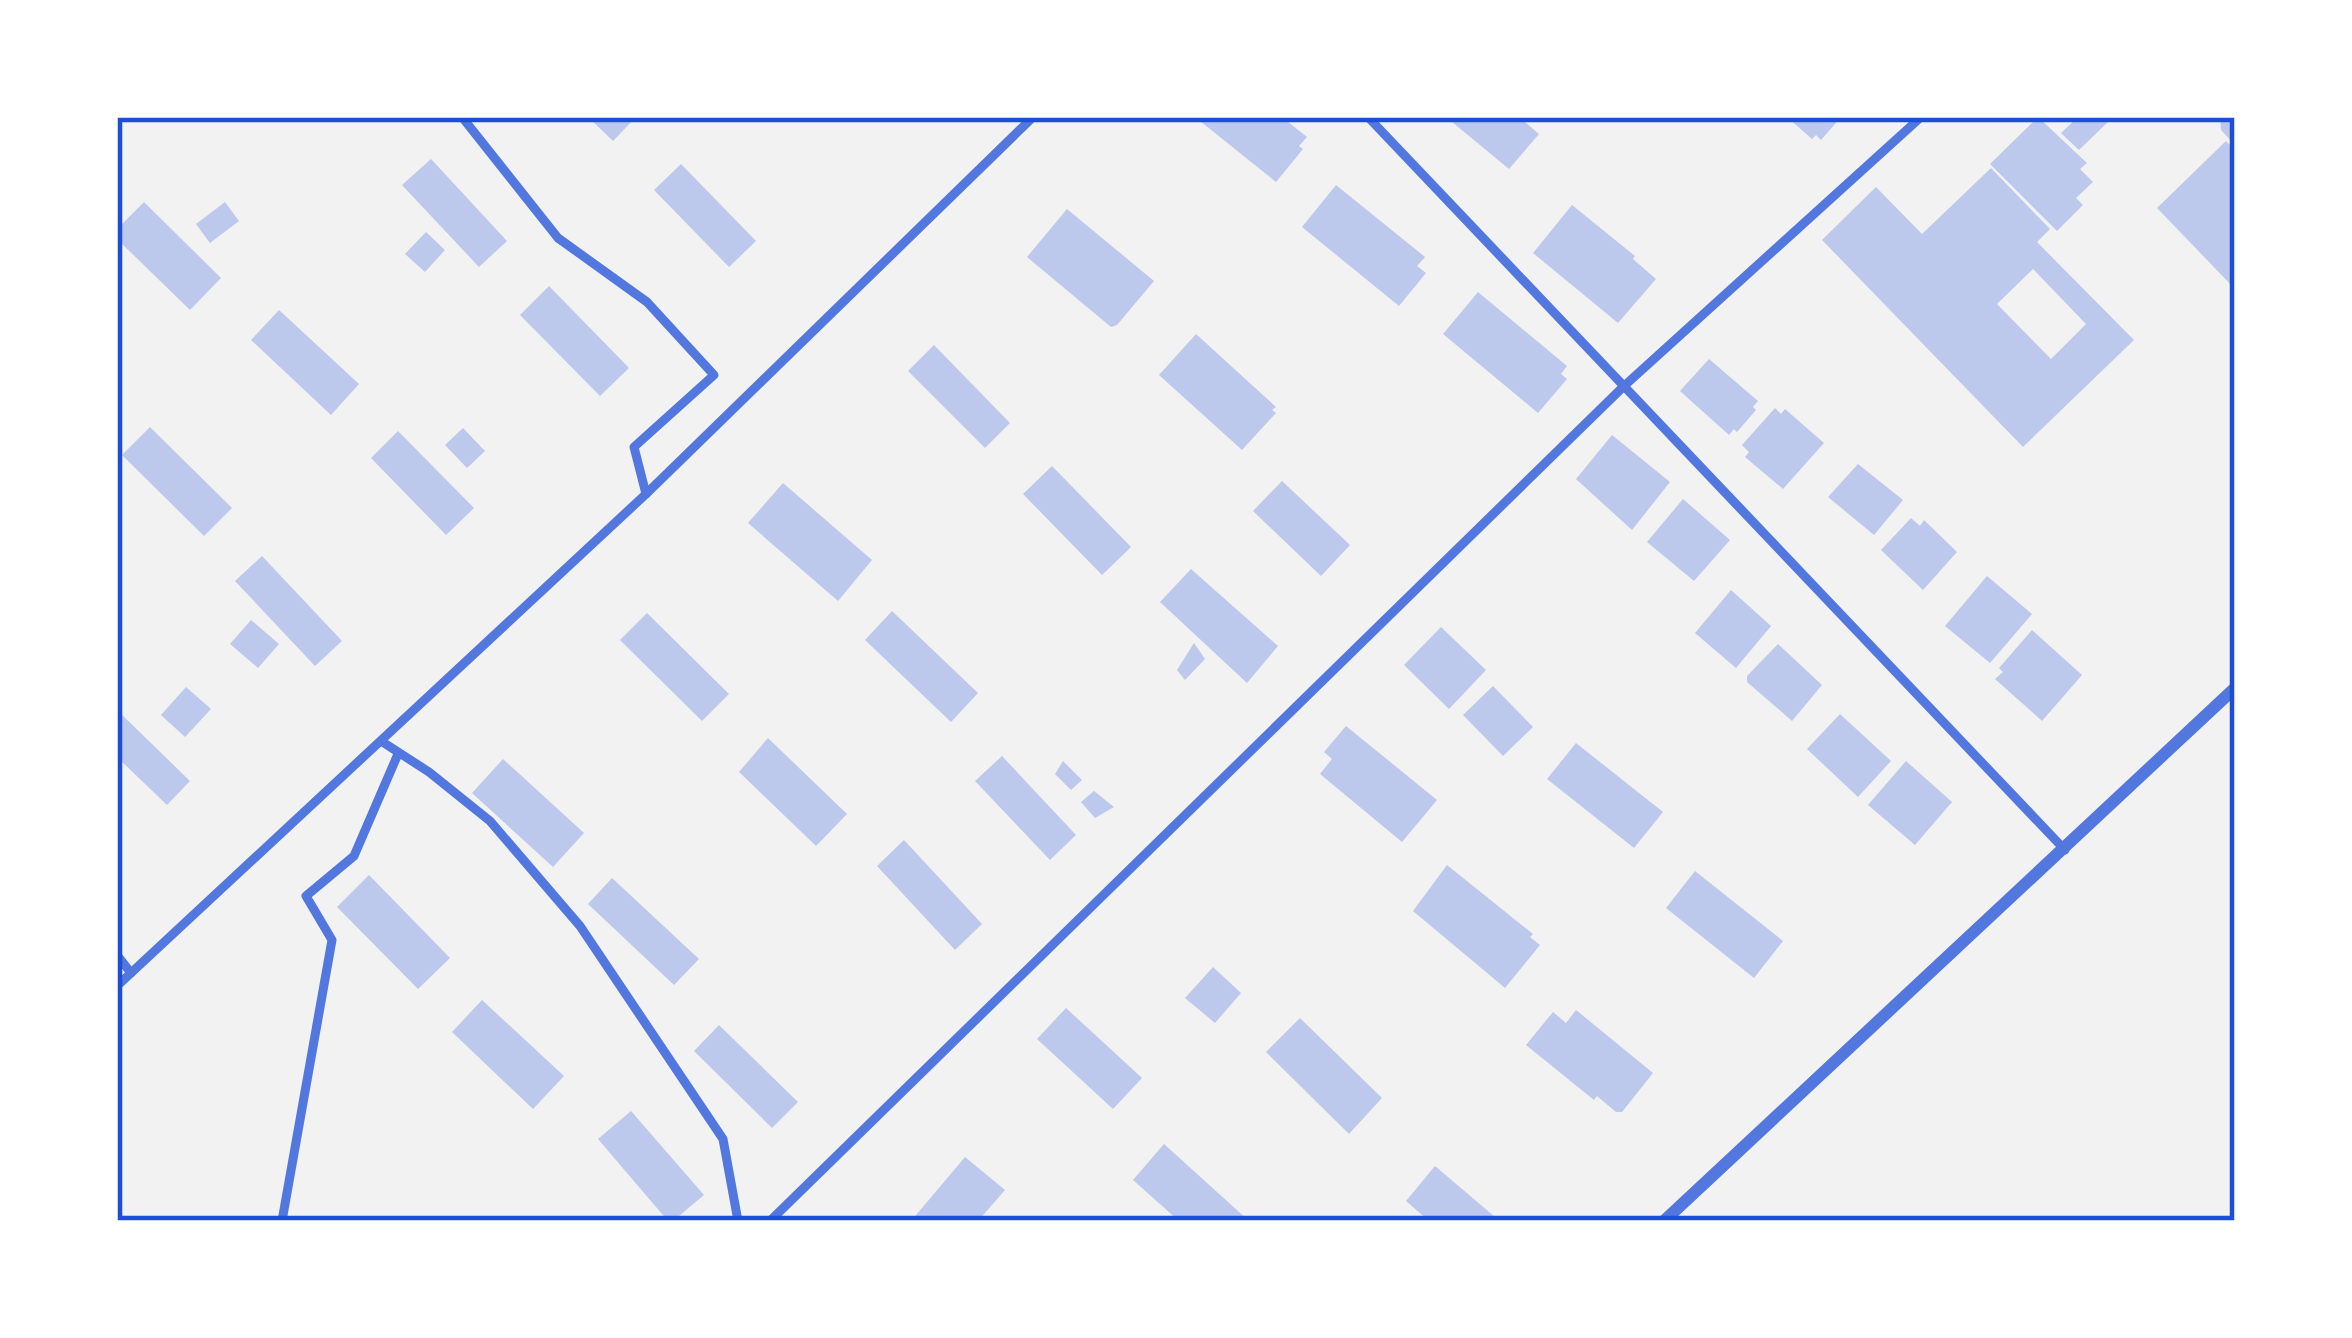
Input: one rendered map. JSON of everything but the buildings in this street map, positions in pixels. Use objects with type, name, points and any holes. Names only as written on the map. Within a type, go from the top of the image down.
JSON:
[{"type":"street","points":[[1664,1221],[2235,688]]},
{"type":"lane","points":[[462,117],[558,238],[647,302],[714,375],[634,447],[646,494]]},
{"type":"lane","points":[[117,986],[646,494],[1034,117]]},
{"type":"lane","points":[[1368,117],[2065,850]]},
{"type":"lane","points":[[770,1221],[1623,387],[1921,117]]},
{"type":"lane","points":[[381,741],[490,821],[580,926],[723,1139],[738,1221]]},
{"type":"lane","points":[[282,1221],[332,940],[306,896],[354,856],[398,754]]},
{"type":"lane","points":[[117,955],[131,973]]}]
